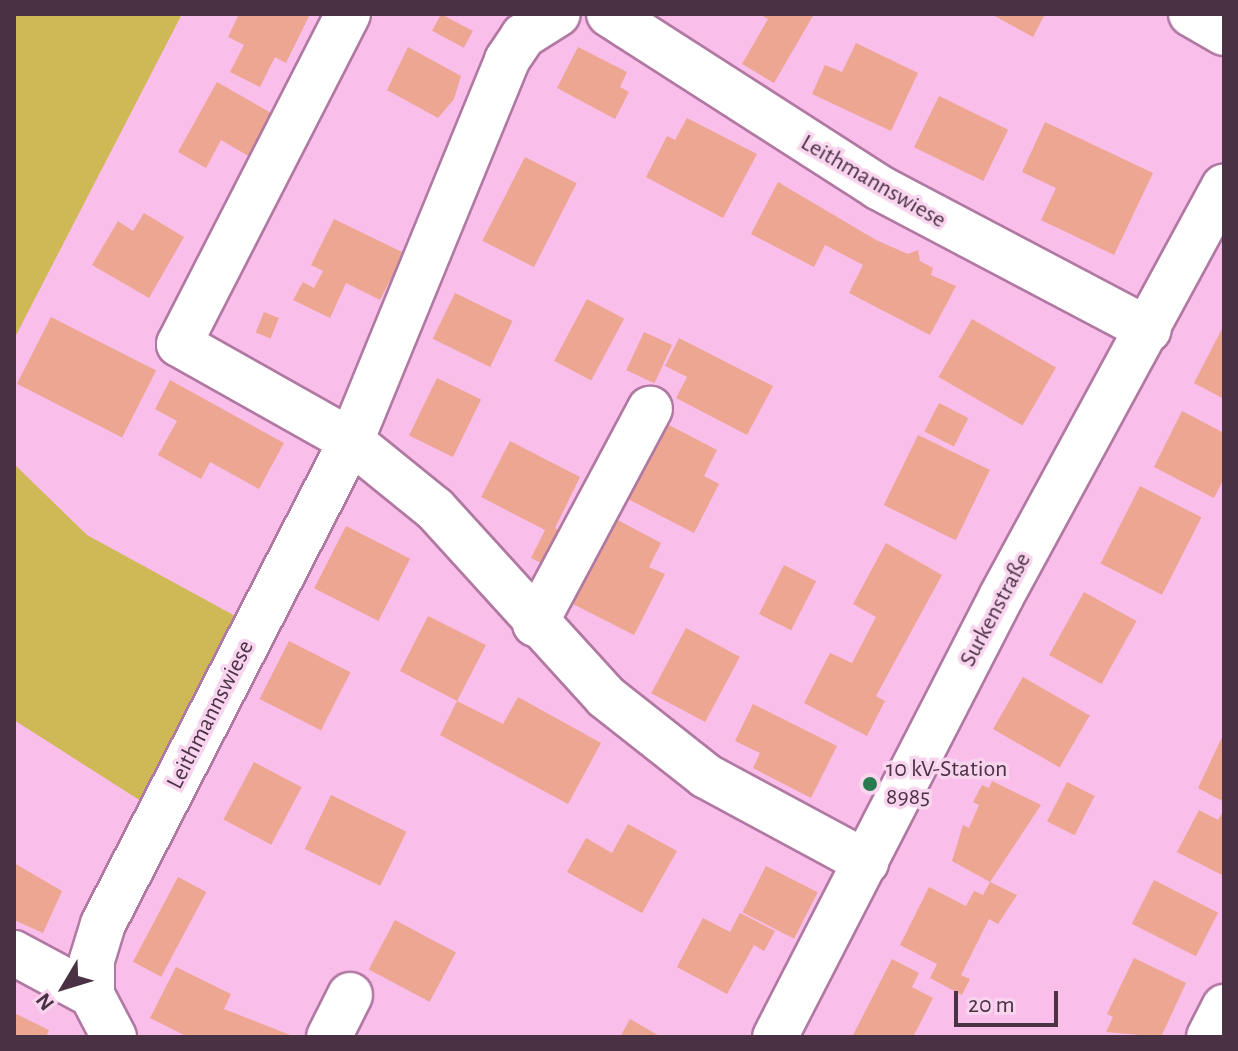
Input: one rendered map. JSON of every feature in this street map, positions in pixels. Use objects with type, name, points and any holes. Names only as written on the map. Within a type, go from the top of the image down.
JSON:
[{"type":"street","points":[[348,14],[179,344],[351,441],[435,509],[535,624],[606,697],[706,776],[866,862]]},
{"type":"street","name":"Leithmannswiese","points":[[114,1037],[92,995],[92,960],[103,924],[351,441],[507,60],[523,36],[558,14]]},
{"type":"street","name":"Leithmannswiese","points":[[609,14],[878,187],[1149,330]]},
{"type":"street","points":[[1191,14],[1224,33]]},
{"type":"street","name":"Surkenstraße","points":[[775,1037],[1001,597],[1149,330],[1224,187]]},
{"type":"street","points":[[535,624],[650,409]]},
{"type":"street","points":[[14,953],[92,995]]},
{"type":"street","points":[[329,1037],[350,995]]},
{"type":"street","points":[[1209,1037],[1224,1007]]},
{"type":"shaded area","points":[[14,14],[182,14],[14,339]]},
{"type":"shaded area","points":[[14,464],[87,535],[237,617],[144,803],[14,720]]},
{"type":"building","points":[[239,14],[310,14],[286,63],[275,57],[260,87],[230,72],[244,45],[228,37]]},
{"type":"building","points":[[441,14],[473,31],[464,48],[432,31]]},
{"type":"building","points":[[759,14],[814,14],[774,83],[742,64],[768,19]]},
{"type":"building","points":[[991,14],[1045,14],[1033,37]]},
{"type":"building","points":[[856,43],[918,73],[891,131],[812,94],[825,65],[842,72]]},
{"type":"building","points":[[408,47],[461,76],[454,99],[438,118],[387,90]]},
{"type":"building","points":[[578,47],[627,72],[620,87],[629,92],[615,119],[557,88]]},
{"type":"building","points":[[217,82],[280,118],[257,161],[221,140],[206,168],[178,152]]},
{"type":"building","points":[[939,96],[1008,130],[983,181],[914,147]]},
{"type":"building","points":[[687,118],[757,154],[723,218],[646,177],[667,136],[675,140]]},
{"type":"building","points":[[1045,122],[1153,173],[1114,255],[1041,220],[1056,188],[1022,172]]},
{"type":"building","points":[[525,157],[577,183],[534,267],[482,241]]},
{"type":"building","points":[[778,182],[876,240],[908,254],[918,250],[920,261],[933,268],[931,275],[956,286],[930,335],[849,293],[863,265],[825,245],[814,267],[751,234]]},
{"type":"building","points":[[144,213],[184,237],[149,298],[92,265],[118,221],[133,231]]},
{"type":"building","points":[[334,219],[404,253],[380,300],[346,283],[330,318],[293,300],[303,282],[314,288],[323,271],[311,265]]},
{"type":"building","points":[[455,293],[513,321],[490,367],[433,339]]},
{"type":"building","points":[[587,299],[624,319],[591,381],[554,361]]},
{"type":"building","points":[[264,312],[279,318],[271,338],[256,332]]},
{"type":"building","points":[[51,317],[156,371],[122,437],[17,384]]},
{"type":"building","points":[[972,319],[1056,368],[1023,426],[938,377]]},
{"type":"building","points":[[1224,325],[1224,399],[1194,383]]},
{"type":"building","points":[[644,332],[672,345],[654,383],[626,370]]},
{"type":"building","points":[[679,338],[773,386],[747,435],[676,398],[687,377],[665,366]]},
{"type":"building","points":[[437,378],[481,399],[453,457],[409,436]]},
{"type":"building","points":[[170,380],[284,443],[259,489],[210,462],[201,479],[158,455],[177,421],[155,409]]},
{"type":"building","points":[[939,403],[968,418],[954,446],[924,432]]},
{"type":"building","points":[[1182,411],[1224,433],[1224,478],[1214,498],[1154,467]]},
{"type":"building","points":[[667,424],[717,450],[704,476],[719,484],[694,533],[628,499]]},
{"type":"building","points":[[918,435],[990,470],[956,540],[884,505]]},
{"type":"building","points":[[510,441],[580,477],[555,528],[570,536],[553,569],[531,558],[545,530],[481,497]]},
{"type":"building","points":[[1140,486],[1201,517],[1162,595],[1101,564]]},
{"type":"building","points":[[614,518],[661,543],[649,567],[665,574],[634,635],[571,603]]},
{"type":"building","points":[[346,526],[410,559],[378,621],[314,588]]},
{"type":"building","points":[[886,543],[942,575],[876,696],[885,701],[867,736],[804,703],[830,653],[852,663],[876,617],[853,604]]},
{"type":"building","points":[[784,565],[816,581],[791,630],[759,614]]},
{"type":"building","points":[[1084,592],[1136,621],[1102,684],[1049,655]]},
{"type":"building","points":[[428,616],[486,645],[457,701],[400,671]]},
{"type":"building","points":[[686,628],[740,657],[705,722],[651,693]]},
{"type":"building","points":[[289,641],[350,672],[321,730],[259,699]]},
{"type":"building","points":[[1023,677],[1090,716],[1060,767],[993,729]]},
{"type":"building","points":[[518,697],[601,743],[568,804],[440,735],[457,701],[503,724]]},
{"type":"building","points":[[753,704],[837,746],[811,798],[753,768],[760,753],[735,741]]},
{"type":"building","points":[[1224,733],[1224,802],[1198,788]]},
{"type":"building","points":[[254,762],[302,787],[271,845],[223,819]]},
{"type":"building","points":[[992,781],[1041,805],[990,882],[952,861],[963,825],[969,828],[979,805],[973,802],[982,785],[989,788]]},
{"type":"building","points":[[1067,782],[1095,796],[1075,835],[1047,821]]},
{"type":"building","points":[[331,795],[406,832],[380,886],[305,849]]},
{"type":"building","points":[[1199,810],[1218,820],[1224,810],[1224,876],[1177,852]]},
{"type":"building","points":[[628,824],[677,851],[642,913],[567,872],[586,838],[612,853]]},
{"type":"building","points":[[14,863],[62,891],[43,933],[14,920]]},
{"type":"building","points":[[766,866],[818,892],[794,939],[742,912]]},
{"type":"building","points":[[178,877],[206,892],[161,977],[133,962]]},
{"type":"building","points":[[1154,880],[1218,913],[1196,956],[1132,924]]},
{"type":"building","points":[[990,882],[1017,895],[998,924],[989,919],[961,975],[970,979],[962,995],[930,978],[937,964],[900,945],[929,887],[966,906],[974,891],[983,895]]},
{"type":"building","points":[[740,913],[775,931],[764,951],[754,945],[727,994],[677,967],[703,918],[730,932]]},
{"type":"building","points":[[395,920],[456,952],[430,1002],[369,969]]},
{"type":"building","points":[[1134,958],[1186,983],[1161,1037],[1106,1032],[1113,1017],[1107,1014]]},
{"type":"building","points":[[892,959],[919,973],[912,987],[933,998],[913,1037],[852,1037]]},
{"type":"building","points":[[176,967],[231,994],[224,1009],[295,1037],[188,1037],[150,1018]]},
{"type":"building","points":[[14,1013],[49,1030],[46,1037],[14,1037]]},
{"type":"building","points":[[630,1019],[661,1037],[620,1037]]},
{"type":"place","name":"10 kV-Station 8985","points":[[870,784]]}]
